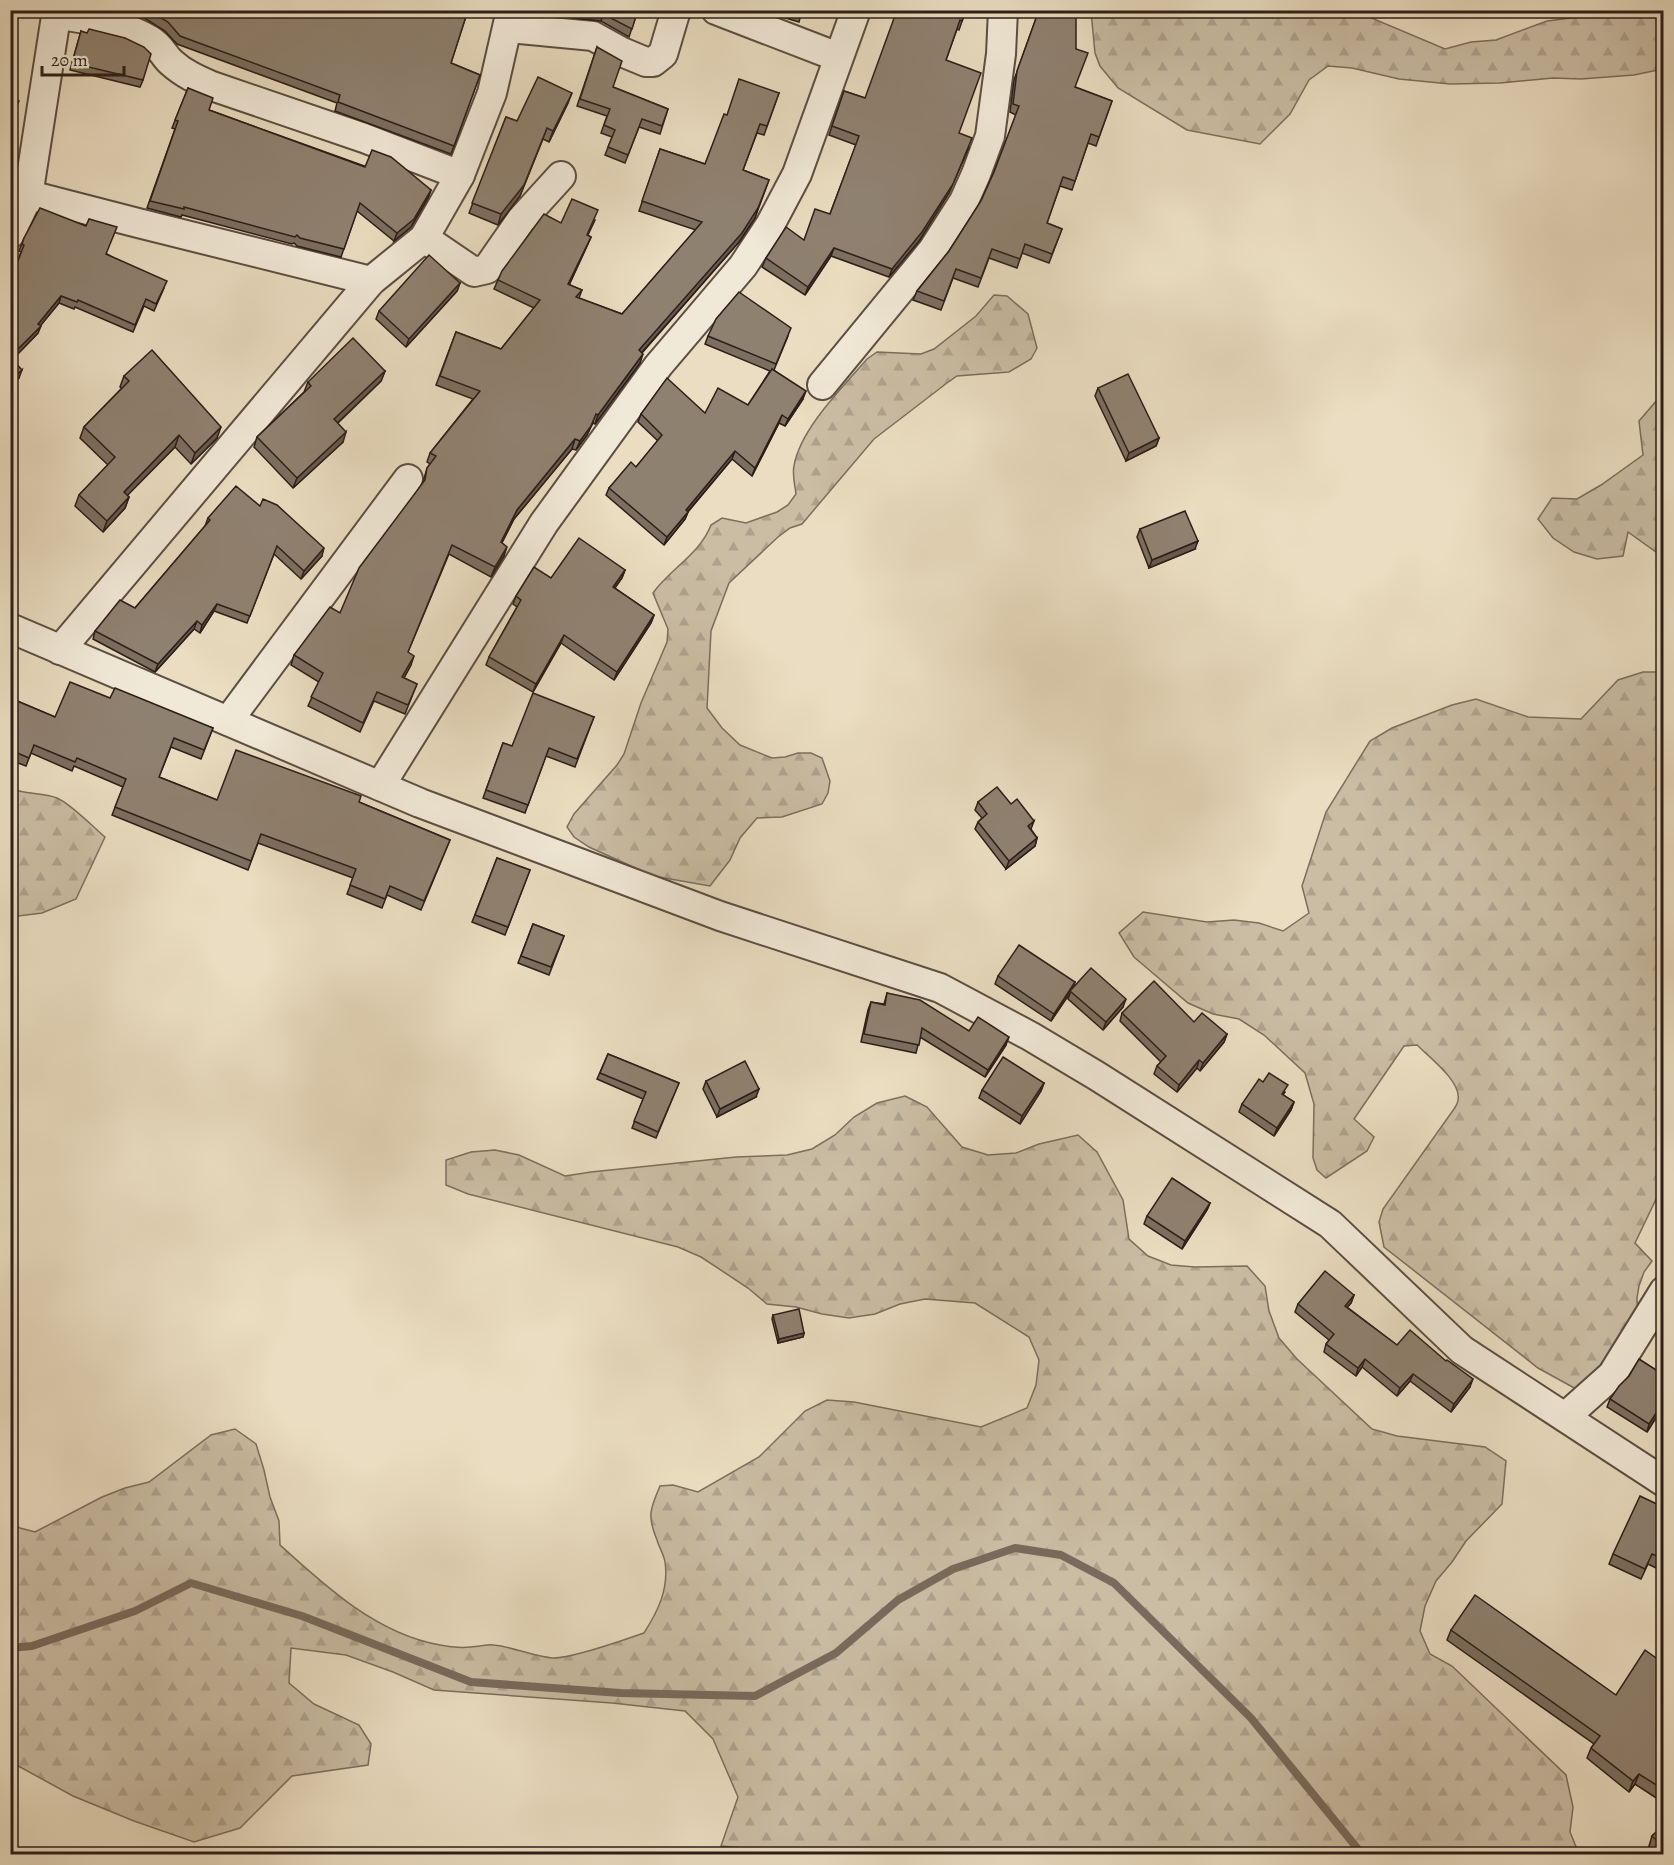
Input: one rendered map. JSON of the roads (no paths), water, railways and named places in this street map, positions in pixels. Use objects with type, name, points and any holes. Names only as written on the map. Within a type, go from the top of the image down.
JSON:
[{"type":"street","points":[[60,650],[371,281],[424,238],[460,174],[492,93],[510,19],[593,36],[646,62],[653,62],[663,54],[676,10]]},
{"type":"street","points":[[716,10],[838,57]]},
{"type":"street","points":[[380,786],[544,523],[658,366],[744,266],[770,225],[797,174],[856,10]]},
{"type":"street","points":[[822,385],[932,251],[964,201],[990,136],[1001,54],[1003,10]]},
{"type":"street","points":[[10,234],[57,12],[124,28],[150,40],[162,48],[170,62],[190,76],[212,86],[364,138],[460,174]]},
{"type":"street","points":[[424,238],[474,272],[487,269],[521,220],[561,176]]},
{"type":"street","points":[[19,193],[371,281]]},
{"type":"street","points":[[228,721],[408,479]]},
{"type":"street","points":[[10,628],[420,803],[720,916],[940,988],[1020,1030],[1097,1076],[1330,1224],[1462,1350],[1664,1482]]},
{"type":"street","points":[[1565,1417],[1612,1375],[1664,1291]]},
{"type":"waterway","points":[[10,1648],[32,1646],[135,1611],[191,1583],[302,1616],[471,1682],[620,1693],[755,1696],[836,1653],[898,1600],[953,1569],[1015,1548],[1061,1555],[1114,1583],[1251,1718],[1362,1854]]}]
